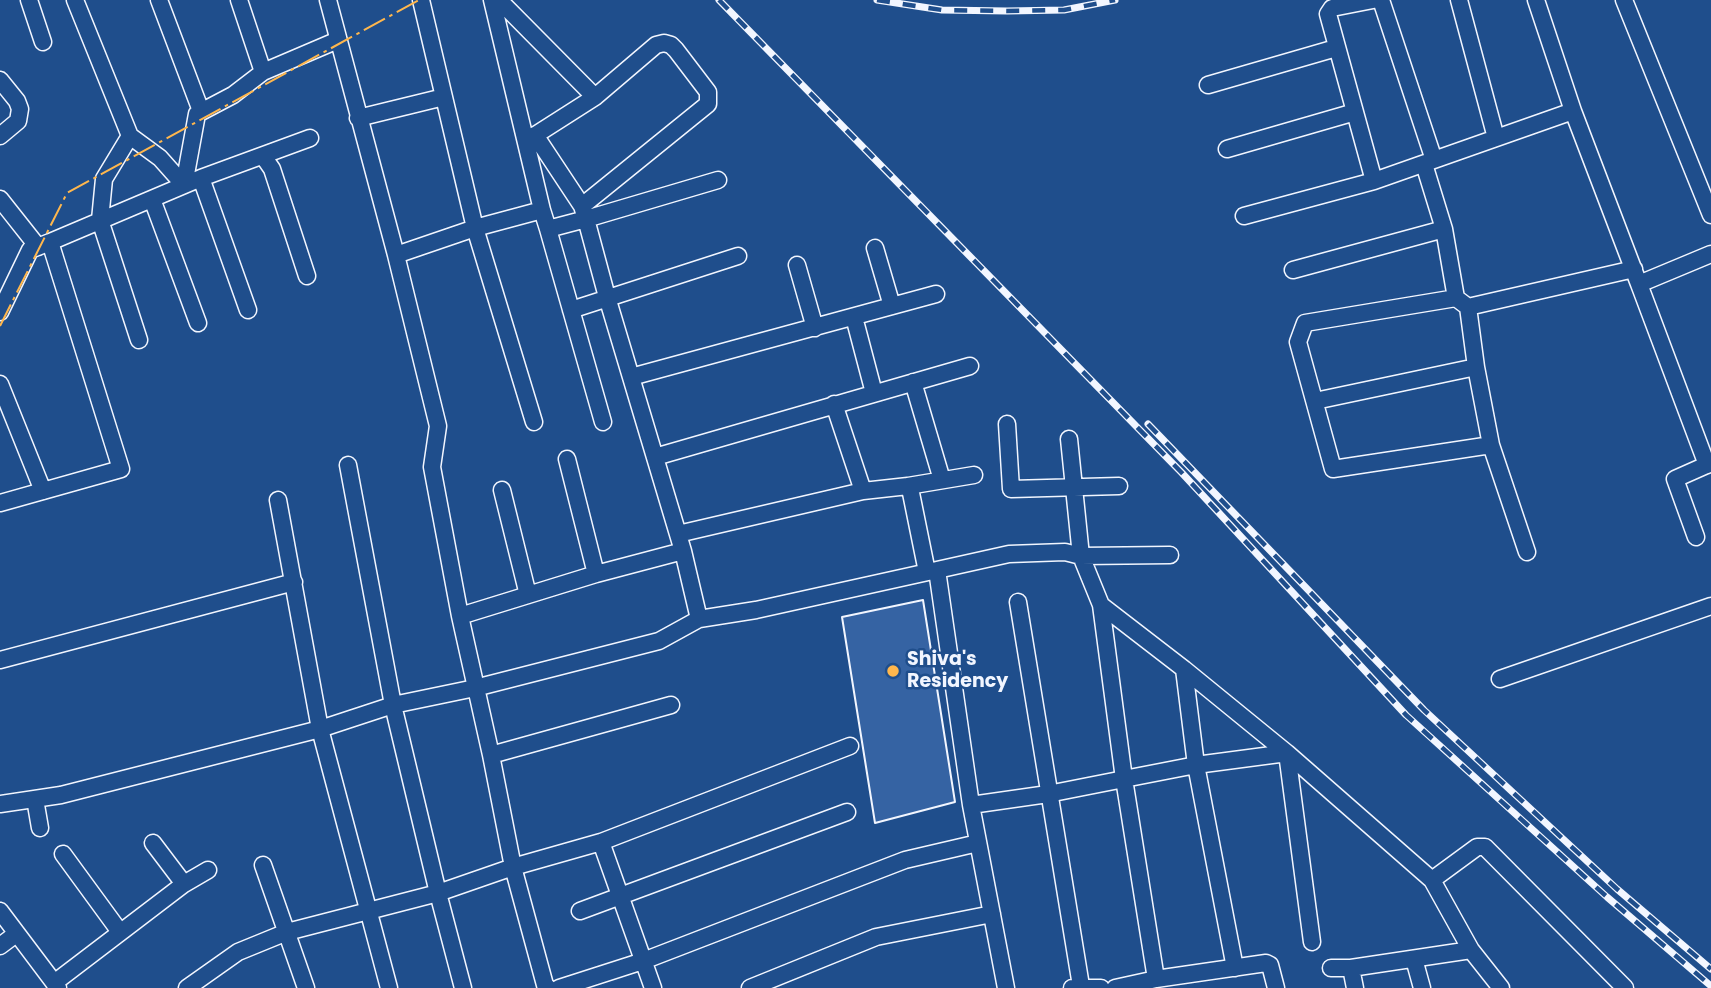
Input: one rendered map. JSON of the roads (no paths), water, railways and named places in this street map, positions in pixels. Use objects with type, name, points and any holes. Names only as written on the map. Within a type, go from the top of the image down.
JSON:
[{"type":"street","points":[[29,0],[43,41]]},
{"type":"street","points":[[75,0],[130,136],[160,159],[184,185]]},
{"type":"street","points":[[159,0],[201,111]]},
{"type":"street","points":[[239,0],[263,72]]},
{"type":"street","points":[[328,0],[438,426],[432,467],[460,616],[513,867],[548,988]]},
{"type":"street","points":[[421,0],[475,228],[534,422]]},
{"type":"street","points":[[492,0],[531,138],[542,210],[603,422]]},
{"type":"street","points":[[499,0],[595,97]]},
{"type":"street","points":[[1373,0],[1332,8],[1328,13],[1374,181]]},
{"type":"street","points":[[1381,0],[1429,162],[1491,445],[1527,552]]},
{"type":"street","points":[[1459,0],[1496,138]]},
{"type":"street","points":[[1536,0],[1573,111],[1709,464],[1675,479],[1696,537]]},
{"type":"street","points":[[1624,0],[1711,215]]},
{"type":"street","points":[[184,185],[195,118],[201,111],[237,92],[263,72],[338,40]]},
{"type":"street","points":[[531,138],[595,97],[656,45],[671,45],[708,92],[708,104],[584,212]]},
{"type":"street","points":[[1208,85],[1336,48]]},
{"type":"street","points":[[0,80],[20,109],[18,121],[0,136]]},
{"type":"street","points":[[358,118],[443,97]]},
{"type":"street","points":[[1244,216],[1374,181],[1573,111]]},
{"type":"street","points":[[1227,149],[1355,113]]},
{"type":"street","points":[[130,136],[104,179],[100,220],[139,340]]},
{"type":"street","points":[[0,312],[5,292],[30,250],[201,178],[310,138]]},
{"type":"street","points":[[531,138],[584,212],[683,551],[699,619]]},
{"type":"street","points":[[263,156],[272,169],[307,276]]},
{"type":"street","points":[[201,178],[248,310]]},
{"type":"street","points":[[548,229],[584,212],[718,180]]},
{"type":"street","points":[[0,199],[44,245],[121,470],[0,503]]},
{"type":"street","points":[[152,199],[198,323]]},
{"type":"street","points":[[396,255],[475,228],[542,210]]},
{"type":"street","points":[[1293,270],[1444,229]]},
{"type":"street","points":[[875,248],[892,306]]},
{"type":"street","points":[[1491,445],[1333,469],[1298,342],[1305,323],[1462,303],[1636,276],[1711,254]]},
{"type":"street","points":[[571,310],[738,256]]},
{"type":"street","points":[[797,265],[815,328]]},
{"type":"street","points":[[631,377],[936,294]]},
{"type":"street","points":[[854,317],[874,393]]},
{"type":"street","points":[[655,457],[970,366]]},
{"type":"street","points":[[1315,401],[1476,367]]},
{"type":"street","points":[[913,382],[942,480]]},
{"type":"street","points":[[0,384],[43,491]]},
{"type":"street","points":[[834,404],[863,491]]},
{"type":"street","points":[[1007,424],[1011,489],[1119,486]]},
{"type":"street","points":[[1069,439],[1080,556],[1101,605],[1124,779],[1156,979]]},
{"type":"street","points":[[566,459],[596,574]]},
{"type":"street","points":[[348,465],[393,705],[463,988]]},
{"type":"street","points":[[678,534],[863,491],[974,475]]},
{"type":"street","points":[[908,486],[932,571],[971,805],[1006,988]]},
{"type":"street","points":[[502,490],[528,595]]},
{"type":"street","points":[[278,500],[320,729],[389,988]]},
{"type":"street","points":[[460,616],[596,574],[683,551]]},
{"type":"street","points":[[0,804],[61,795],[320,729],[393,705],[475,688],[659,641],[699,619],[756,610],[1009,554],[1065,552],[1080,556],[1170,555]]},
{"type":"street","points":[[0,660],[293,582]]},
{"type":"street","points":[[1018,602],[1076,987],[1101,988]]},
{"type":"street","points":[[1101,605],[1287,753],[1432,880],[1471,950],[1501,988]]},
{"type":"street","points":[[1500,679],[1711,606]]},
{"type":"street","points":[[1184,669],[1196,765],[1235,968]]},
{"type":"street","points":[[491,755],[671,705]]},
{"type":"street","points":[[187,988],[238,952],[287,932],[438,893],[513,867],[601,842],[850,746]]},
{"type":"street","points":[[971,805],[1048,794],[1196,765],[1287,753]]},
{"type":"street","points":[[1287,753],[1312,942]]},
{"type":"street","points":[[35,799],[40,828]]},
{"type":"street","points":[[580,911],[846,812]]},
{"type":"street","points":[[601,842],[653,988]]},
{"type":"street","points":[[153,843],[184,884]]},
{"type":"street","points":[[559,988],[643,961],[905,860],[978,844]]},
{"type":"street","points":[[1432,880],[1476,847],[1485,847],[1625,988]]},
{"type":"street","points":[[63,854],[120,932]]},
{"type":"street","points":[[263,865],[306,988]]},
{"type":"street","points":[[0,911],[56,986],[120,932],[184,884],[208,870]]},
{"type":"street","points":[[750,988],[876,937],[992,915]]},
{"type":"street","points":[[0,946],[16,934]]},
{"type":"street","points":[[1331,968],[1351,968],[1471,950]]},
{"type":"street","points":[[1413,959],[1422,988]]},
{"type":"street","points":[[1115,988],[1156,979],[1191,981],[1266,962],[1270,965],[1276,988]]},
{"type":"street","points":[[1351,968],[1355,988]]},
{"type":"railway","points":[[719,0],[1182,473],[1406,715],[1607,897],[1711,986]]},
{"type":"railway","points":[[877,0],[942,10],[1007,11],[1064,10],[1115,0]]},
{"type":"railway","points":[[1148,424],[1424,710],[1617,889],[1711,969]]},
{"type":"place","name":"Shiva's Residency","points":[[893,671]]}]
